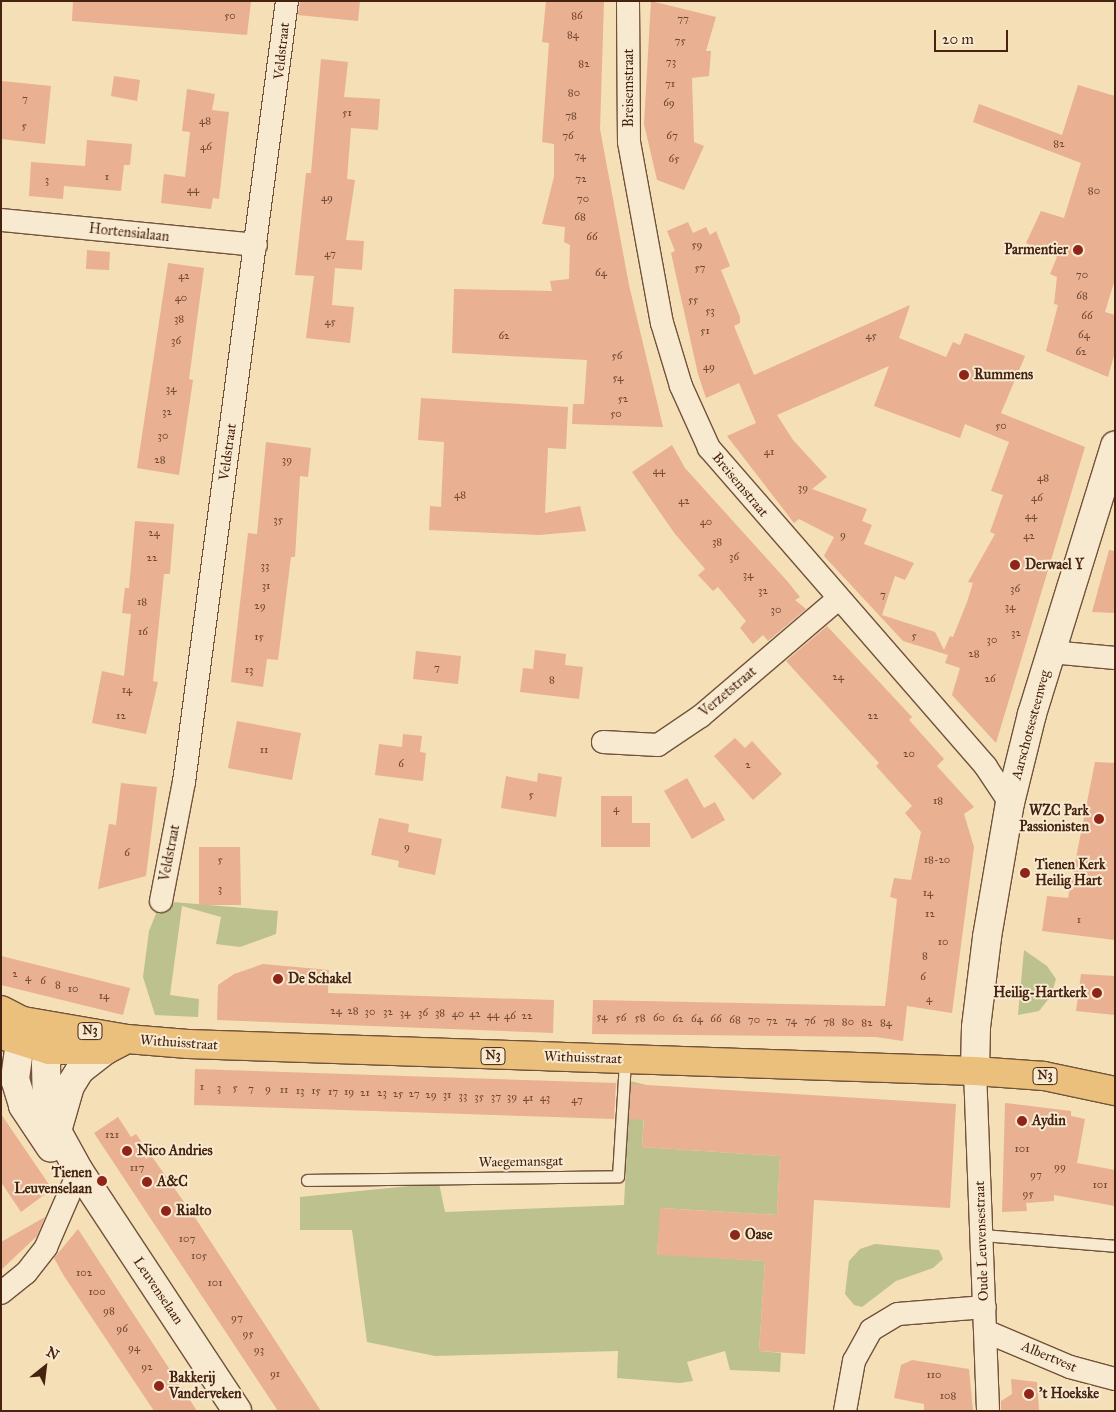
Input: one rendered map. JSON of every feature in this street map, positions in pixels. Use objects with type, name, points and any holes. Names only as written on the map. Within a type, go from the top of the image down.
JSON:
[{"type":"main road","name":"Leuvenselaan","points":[[11,1027],[50,1038]]},
{"type":"main road","name":"Withuisstraat","points":[[50,1038],[116,1044],[975,1071],[1044,1076],[1115,1091]]},
{"type":"street","name":"Veldstraat","points":[[161,901],[184,782],[287,1]]},
{"type":"street","name":"Breisemstraat","points":[[628,1],[629,142],[662,323],[681,386],[709,448],[837,600],[986,767],[1010,803]]},
{"type":"street","name":"Hortensialaan","points":[[1,220],[256,245]]},
{"type":"street","name":"Aarschotsesteenweg","points":[[975,1071],[976,1027],[987,937],[1010,803],[1032,714],[1115,446]]},
{"type":"street","name":"Verzetstraat","points":[[603,742],[658,746],[701,716],[837,600]]},
{"type":"street","points":[[1051,652],[1115,658]]},
{"type":"street","name":"Leuvenselaan","points":[[11,1027],[15,1079],[22,1106],[49,1146],[79,1172]]},
{"type":"street","name":"Leuvenselaan","points":[[50,1038],[47,1108],[57,1132],[79,1172],[237,1411]]},
{"type":"street","points":[[57,1132],[70,1086],[80,1070],[116,1044]]},
{"type":"street","name":"Oude Leuvensestraat","points":[[975,1071],[988,1411]]},
{"type":"street","points":[[1,1293],[26,1273],[46,1246],[79,1172]]},
{"type":"street","points":[[845,1411],[854,1361],[871,1330],[898,1314],[984,1307]]},
{"type":"street","name":"Albertvest","points":[[985,1330],[1070,1367],[1115,1379]]},
{"type":"lane","name":"Waegemansgat","points":[[307,1180],[618,1176],[625,1060]]},
{"type":"lane","points":[[982,1235],[1115,1246]]},
{"type":"green space","points":[[161,901],[278,911],[276,934],[240,947],[216,944],[221,917],[182,906],[170,995],[199,999],[198,1017],[155,1015],[143,977],[149,931]]},
{"type":"green space","points":[[1024,950],[1047,966],[1056,979],[1051,996],[1039,1011],[1018,1015]]},
{"type":"green space","points":[[630,1081],[646,1085],[642,1147],[780,1156],[777,1215],[661,1208],[657,1254],[765,1261],[759,1351],[781,1353],[780,1372],[730,1370],[725,1351],[687,1362],[693,1381],[680,1383],[617,1378],[618,1351],[435,1356],[367,1342],[352,1230],[300,1230],[300,1197],[439,1183],[445,1212],[624,1205]]},
{"type":"green space","points":[[875,1244],[939,1250],[943,1259],[933,1268],[896,1281],[862,1307],[854,1305],[845,1294],[849,1261],[860,1249]]},
{"type":"building","points":[[73,1],[251,1],[247,35],[72,21]]},
{"type":"building","points":[[300,1],[360,1],[358,21],[298,15]]},
{"type":"building","points":[[546,1],[604,1],[600,129],[629,285],[663,427],[572,424],[573,404],[584,404],[587,360],[452,353],[454,289],[552,291],[550,281],[569,279],[570,245],[564,242],[565,227],[542,224],[554,177],[554,144],[542,142],[549,43],[542,42]]},
{"type":"building","points":[[651,1],[716,17],[706,51],[711,51],[709,76],[692,78],[694,142],[704,146],[684,190],[657,180],[644,124]]},
{"type":"building","points":[[321,59],[348,62],[344,97],[380,99],[378,130],[351,128],[347,179],[355,180],[346,240],[364,241],[362,270],[335,268],[332,305],[354,307],[350,343],[306,338],[314,276],[295,275],[306,173],[311,173]]},
{"type":"building","points":[[114,76],[140,80],[137,101],[111,96]]},
{"type":"building","points":[[1,81],[51,86],[45,144],[1,139]]},
{"type":"building","points":[[1078,85],[1115,96],[1115,279],[1105,312],[1115,315],[1115,352],[1108,377],[1046,351],[1058,305],[1054,304],[1057,277],[1050,274],[1057,257],[1026,243],[1041,211],[1064,218],[1081,163],[973,122],[979,104],[1062,135]]},
{"type":"building","points":[[187,89],[215,94],[212,110],[229,112],[219,199],[213,198],[211,209],[161,203],[164,174],[185,177],[190,132],[182,131]]},
{"type":"building","points":[[87,140],[132,144],[130,165],[124,165],[121,191],[64,186],[63,199],[29,196],[31,162],[85,166]]},
{"type":"building","points":[[688,222],[693,233],[706,227],[710,235],[716,231],[730,266],[721,270],[740,317],[740,323],[734,326],[754,375],[910,305],[899,338],[946,357],[953,342],[960,345],[965,333],[1025,356],[1001,413],[1085,447],[996,743],[952,695],[960,668],[945,663],[948,655],[903,641],[824,556],[834,537],[799,519],[794,523],[727,436],[756,423],[739,383],[706,398],[698,374],[671,253],[675,251],[667,231]],"holes":[[[889,366],[874,406],[960,438],[965,424],[1009,442],[991,491],[1003,495],[990,532],[995,534],[968,582],[973,583],[967,602],[953,637],[950,636],[944,650],[935,632],[882,615],[895,576],[905,580],[914,563],[864,544],[872,525],[862,521],[867,509],[812,489],[827,477],[793,440],[777,415]]]},
{"type":"building","points":[[87,250],[110,252],[109,270],[86,269]]},
{"type":"building","points":[[168,263],[204,268],[189,379],[193,380],[179,475],[137,468]]},
{"type":"building","points":[[421,398],[568,407],[566,449],[548,448],[545,513],[580,506],[586,531],[539,535],[429,530],[430,506],[441,507],[444,442],[418,440]]},
{"type":"building","points":[[266,442],[311,448],[308,477],[300,476],[295,557],[291,557],[278,660],[267,659],[263,687],[231,682],[248,533],[257,534]]},
{"type":"building","points":[[672,445],[685,468],[788,582],[800,597],[795,600],[806,609],[768,641],[763,635],[753,644],[740,628],[746,621],[718,587],[713,591],[698,575],[705,569],[675,534],[632,472]]},
{"type":"building","points":[[135,521],[174,524],[170,574],[164,574],[153,681],[158,682],[146,734],[92,723],[102,671],[124,676],[131,614],[122,613],[125,588],[129,588]]},
{"type":"building","points":[[1109,550],[1115,551],[1115,613],[1092,612]]},
{"type":"building","points":[[827,626],[912,717],[909,720],[944,759],[937,766],[974,807],[964,814],[974,847],[952,1013],[907,1006],[903,1041],[876,1037],[592,1034],[593,1000],[885,1006],[897,899],[890,897],[894,878],[911,880],[921,832],[905,813],[912,806],[876,766],[879,763],[786,661]]},
{"type":"building","points":[[535,650],[566,654],[565,665],[583,667],[579,699],[520,692],[523,668],[533,669]]},
{"type":"building","points":[[416,651],[461,656],[458,684],[413,679]]},
{"type":"building","points":[[237,721],[301,733],[292,780],[228,768]]},
{"type":"building","points":[[403,734],[422,736],[420,752],[426,753],[423,781],[375,775],[379,744],[402,747]]},
{"type":"building","points":[[735,738],[745,748],[752,741],[782,774],[753,800],[714,756]]},
{"type":"building","points":[[1095,762],[1115,763],[1115,940],[1042,931],[1047,896],[1068,898]]},
{"type":"building","points":[[538,773],[562,777],[556,817],[501,808],[506,776],[537,782]]},
{"type":"building","points":[[687,778],[704,808],[715,802],[725,820],[692,839],[664,791]]},
{"type":"building","points":[[121,783],[157,787],[146,876],[98,889],[109,824],[116,825]]},
{"type":"building","points":[[601,796],[632,796],[632,823],[650,823],[650,847],[601,847]]},
{"type":"building","points":[[379,818],[409,824],[408,832],[442,839],[435,875],[398,867],[399,861],[371,855]]},
{"type":"building","points":[[199,847],[240,847],[241,905],[199,905]]},
{"type":"building","points":[[1,956],[130,988],[123,1015],[1,985]]},
{"type":"building","points":[[263,964],[329,970],[328,993],[554,1000],[553,1033],[217,1020],[218,985],[234,974]]},
{"type":"building","name":"Heilig-Hartkerk","points":[[1081,974],[1115,976],[1115,1015],[1076,1011]]},
{"type":"building","points":[[195,1069],[616,1083],[614,1119],[194,1105]]},
{"type":"building","name":"Oase","points":[[631,1084],[956,1104],[950,1208],[814,1200],[805,1354],[759,1351],[765,1261],[657,1255],[660,1208],[777,1215],[780,1156],[642,1147],[644,1120],[629,1119]]},
{"type":"building","points":[[1005,1103],[1071,1111],[1071,1116],[1085,1119],[1077,1163],[1115,1170],[1115,1206],[1054,1195],[1054,1201],[1026,1203],[1027,1211],[1002,1212]]},
{"type":"building","points":[[1,1114],[52,1189],[21,1212],[1,1182]]},
{"type":"building","points":[[118,1117],[131,1137],[136,1134],[196,1219],[321,1411],[278,1411],[94,1133]]},
{"type":"building","points":[[45,1217],[37,1236],[1,1270],[1,1242]]},
{"type":"building","points":[[78,1229],[197,1411],[154,1411],[64,1276],[54,1258]]},
{"type":"building","points":[[912,1360],[969,1369],[973,1411],[924,1411],[924,1404],[894,1398],[901,1365]]},
{"type":"building","name":"'t Hoekske","points":[[1011,1379],[1037,1382],[1039,1411],[1001,1411],[1001,1401],[1012,1394]]},
{"type":"place","name":"Parmentier","points":[[1078,250]]},
{"type":"place","name":"Rummens","points":[[964,375]]},
{"type":"place","name":"Derwael Y","points":[[1015,565]]},
{"type":"place","name":"WZC Park Passionisten","points":[[1099,819]]},
{"type":"place","name":"Tienen Kerk Heilig Hart","points":[[1025,873]]},
{"type":"place","name":"De Schakel","points":[[278,979]]},
{"type":"place","name":"Heilig-Hartkerk","points":[[1097,993]]},
{"type":"place","name":"Aydin","points":[[1022,1121]]},
{"type":"place","name":"Nico Andries","points":[[127,1151]]},
{"type":"place","name":"Tienen Leuvenselaan","points":[[102,1181]]},
{"type":"place","name":"A&C","points":[[147,1182]]},
{"type":"place","name":"Rialto","points":[[166,1211]]},
{"type":"place","name":"Oase","points":[[735,1235]]},
{"type":"place","name":"Bakkerij Vanderveken","points":[[159,1386]]},
{"type":"place","name":"'t Hoekske","points":[[1029,1394]]}]
